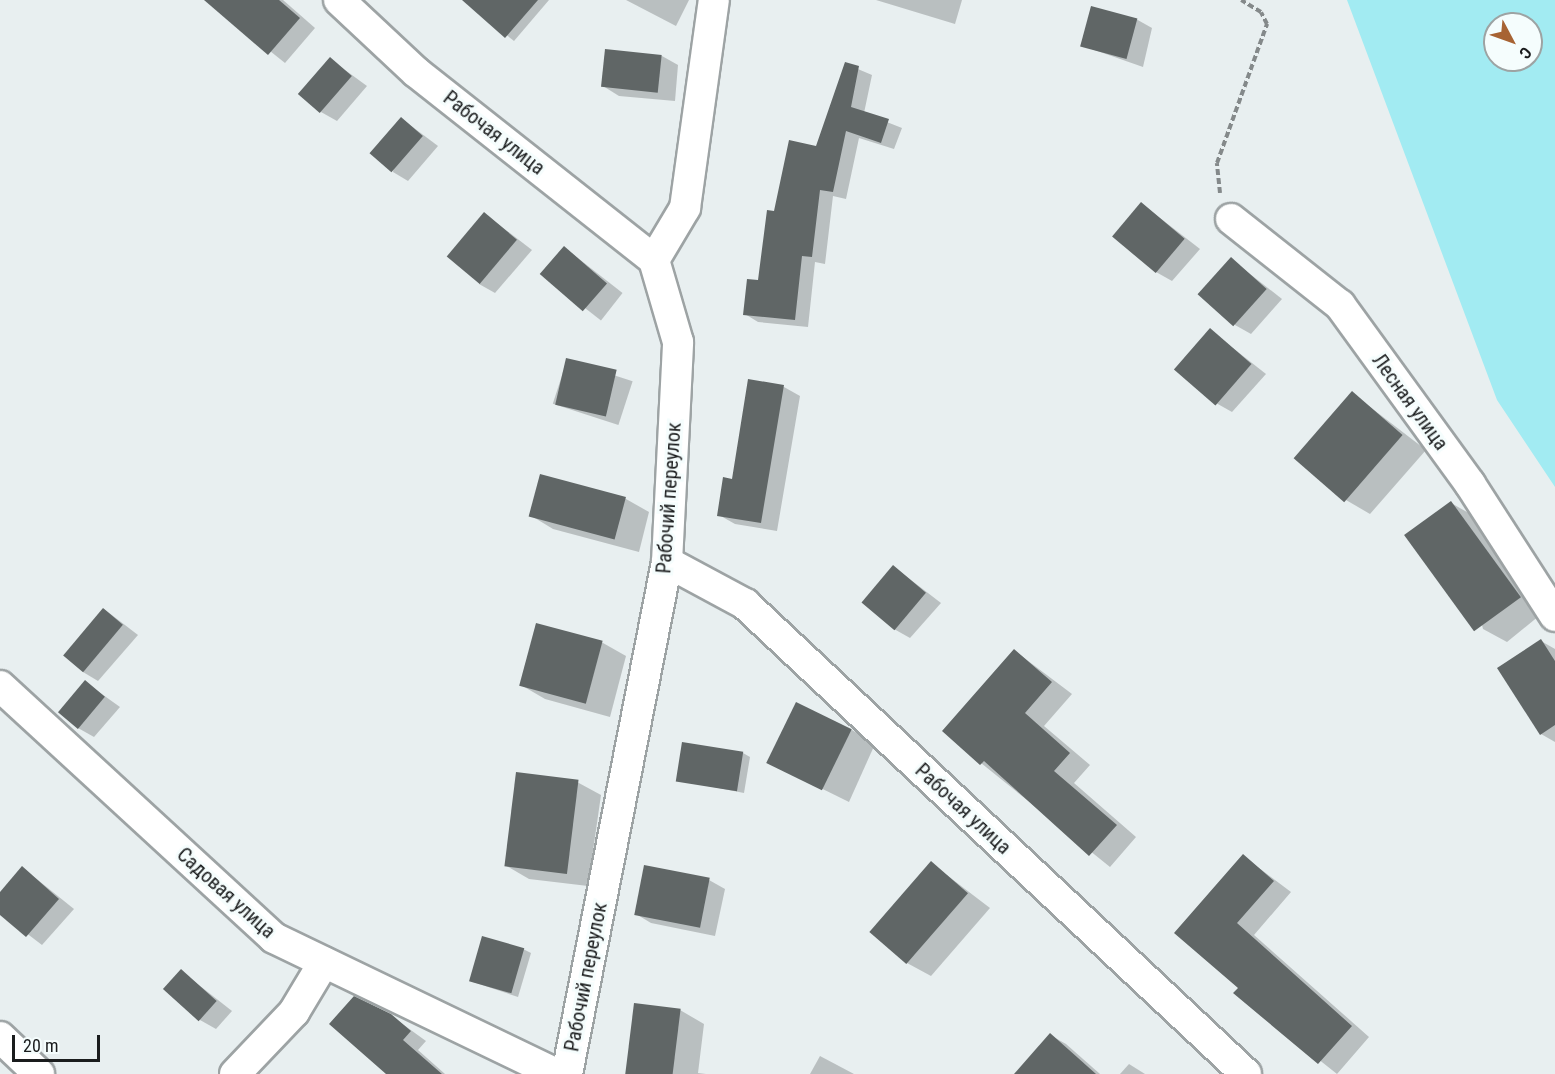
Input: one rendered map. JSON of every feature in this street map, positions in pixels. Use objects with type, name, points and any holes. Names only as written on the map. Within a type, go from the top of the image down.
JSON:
[{"type":"street","name":"Рабочая улица","points":[[339,0],[416,72],[654,260]]},
{"type":"street","points":[[654,260],[685,208],[714,0]]},
{"type":"street","name":"Лесная улица","points":[[1231,219],[1340,305],[1470,484],[1555,616]]},
{"type":"street","name":"Рабочий переулок","points":[[567,1074],[667,562],[678,342],[654,260]]},
{"type":"street","name":"Рабочая улица","points":[[667,562],[745,604],[1246,1074]]},
{"type":"street","name":"Садовая улица","points":[[0,686],[274,938],[556,1074]]},
{"type":"street","points":[[235,1074],[294,1012],[324,962]]},
{"type":"street","points":[[0,1037],[39,1074]]},
{"type":"path","points":[[1231,219],[1218,190],[1217,163],[1267,24],[1261,12],[1241,0]]},
{"type":"shaded area","points":[[1347,0],[1555,0],[1555,487],[1497,400]]},
{"type":"building","points":[[204,0],[279,0],[300,18],[268,55]]},
{"type":"building","points":[[462,0],[538,0],[505,38]]},
{"type":"building","points":[[1091,6],[1137,18],[1126,59],[1080,47]]},
{"type":"building","points":[[605,49],[662,55],[658,93],[601,87]]},
{"type":"building","points":[[330,57],[352,76],[320,113],[298,94]]},
{"type":"building","points":[[845,62],[859,66],[851,107],[889,119],[881,143],[846,131],[833,192],[820,190],[812,257],[802,256],[795,320],[743,315],[747,279],[758,280],[767,210],[774,211],[789,140],[816,146]]},
{"type":"building","points":[[401,117],[423,136],[391,172],[370,153]]},
{"type":"building","points":[[1141,202],[1185,239],[1156,273],[1112,236]]},
{"type":"building","points":[[484,212],[517,240],[480,284],[447,256]]},
{"type":"building","points":[[564,246],[607,283],[583,311],[540,274]]},
{"type":"building","points":[[1231,257],[1267,289],[1233,326],[1198,294]]},
{"type":"building","points":[[1210,328],[1252,364],[1215,406],[1174,370]]},
{"type":"building","points":[[566,358],[617,370],[606,416],[555,405]]},
{"type":"building","points":[[748,379],[784,385],[761,523],[717,516],[723,477],[732,479]]},
{"type":"building","points":[[1352,391],[1403,435],[1344,502],[1294,458]]},
{"type":"building","points":[[540,474],[626,497],[615,540],[529,517]]},
{"type":"building","points":[[1451,501],[1521,597],[1474,631],[1404,535]]},
{"type":"building","points":[[893,565],[926,593],[894,630],[862,603]]},
{"type":"building","points":[[103,608],[123,625],[83,672],[63,655]]},
{"type":"building","points":[[536,623],[603,641],[586,704],[519,686]]},
{"type":"building","points":[[1541,639],[1555,661],[1555,725],[1540,735],[1497,668]]},
{"type":"building","points":[[1014,649],[1052,682],[1025,713],[1070,753],[1054,771],[1117,825],[1089,856],[984,761],[980,765],[942,731]]},
{"type":"building","points":[[85,680],[105,697],[78,729],[58,712]]},
{"type":"building","points":[[796,702],[852,729],[822,790],[766,763]]},
{"type":"building","points":[[682,742],[743,752],[737,791],[676,782]]},
{"type":"building","points":[[516,772],[579,780],[567,874],[504,866]]},
{"type":"building","points":[[1243,854],[1274,881],[1237,923],[1352,1026],[1318,1064],[1233,993],[1238,988],[1174,933]]},
{"type":"building","points":[[931,861],[968,893],[906,964],[869,932]]},
{"type":"building","points":[[644,865],[710,878],[700,928],[634,915]]},
{"type":"building","points":[[22,866],[59,899],[26,937],[0,915],[0,892]]},
{"type":"building","points":[[482,936],[524,948],[511,993],[469,981]]},
{"type":"building","points":[[181,969],[217,1001],[199,1021],[163,989]]},
{"type":"building","points":[[354,996],[391,1014],[411,1031],[403,1040],[442,1074],[386,1074],[329,1024]]},
{"type":"building","points":[[634,1003],[681,1009],[673,1074],[625,1074]]},
{"type":"building","points":[[1050,1033],[1096,1074],[1014,1074]]}]
